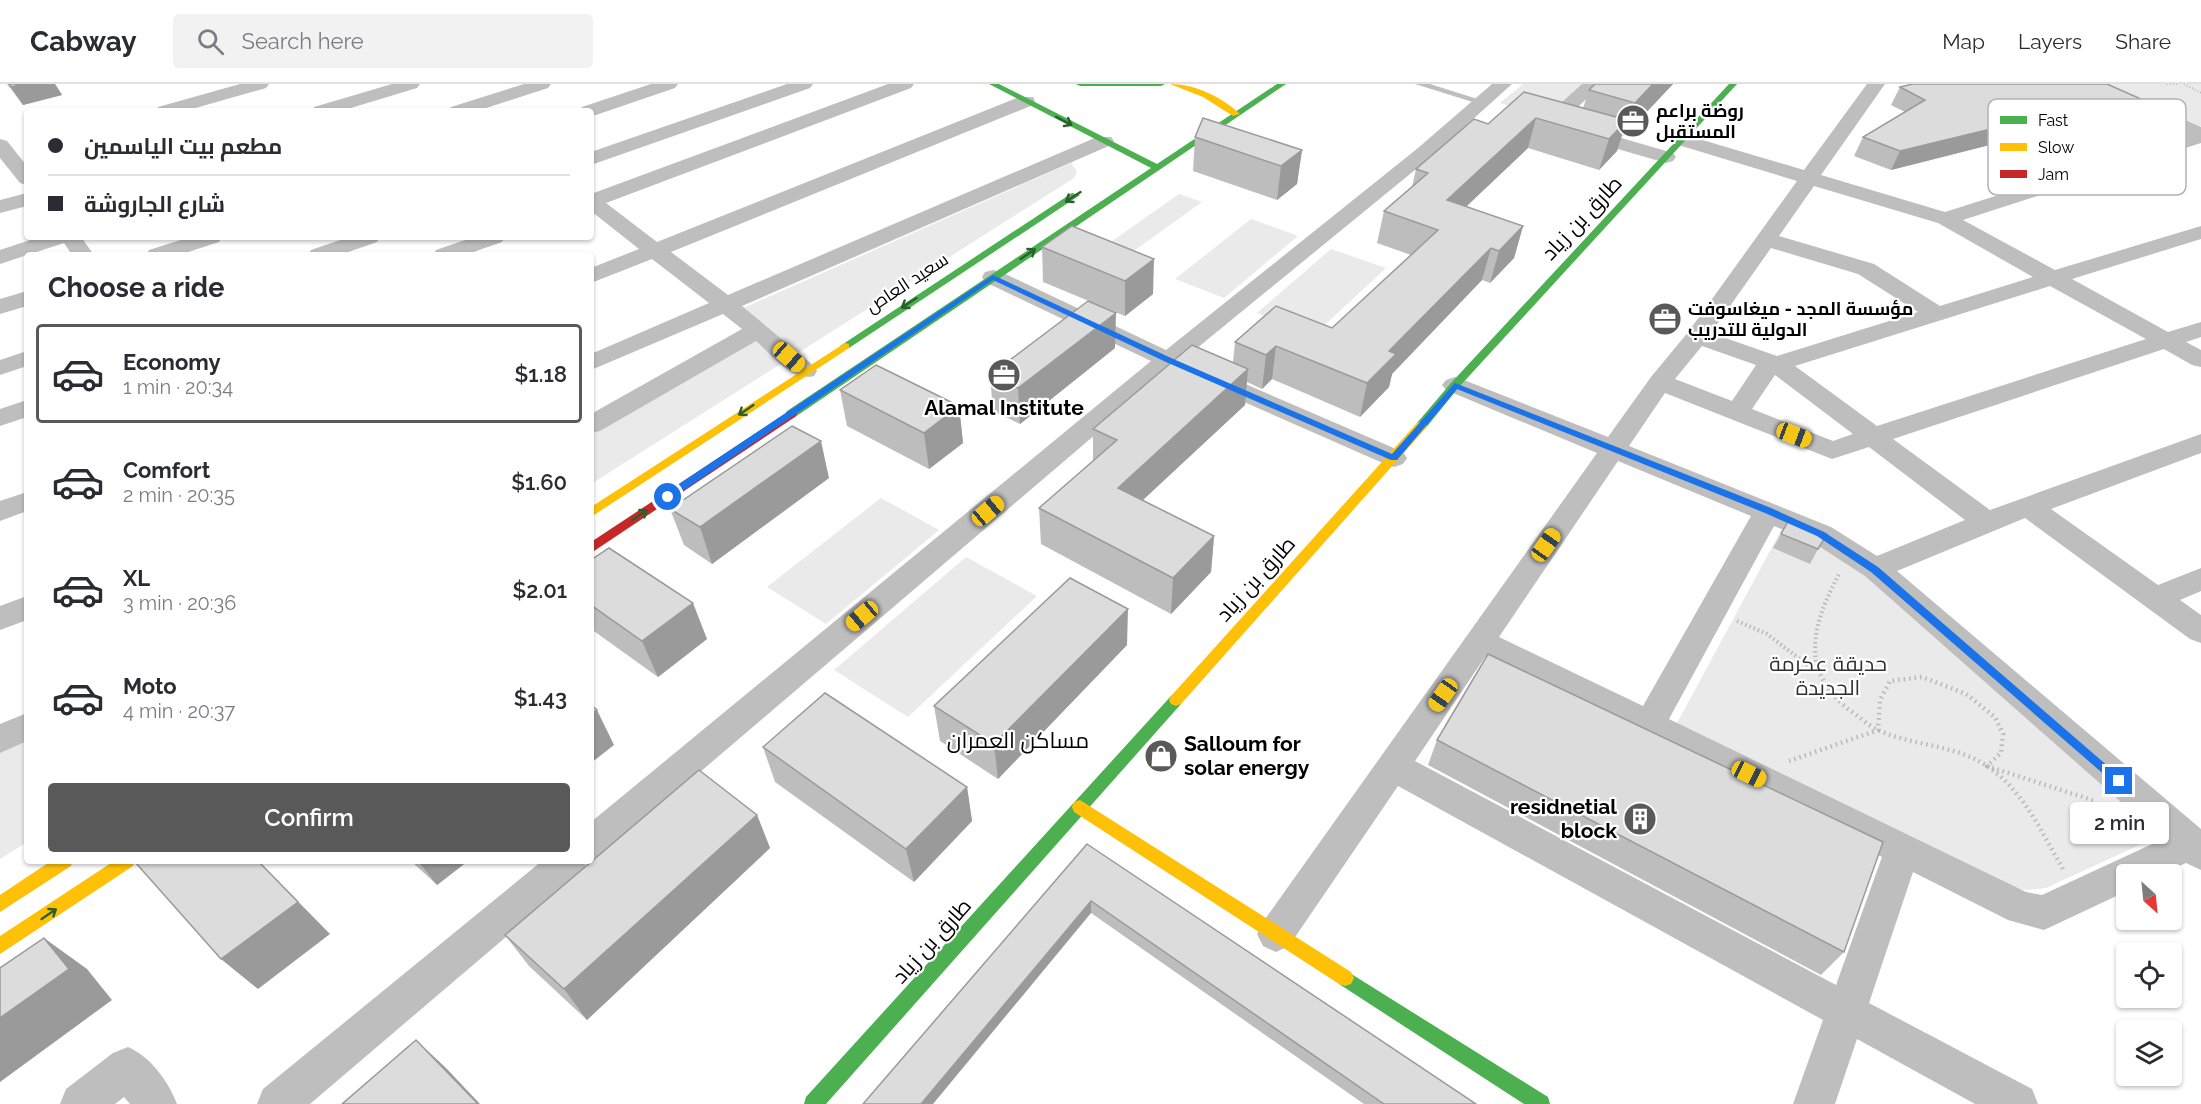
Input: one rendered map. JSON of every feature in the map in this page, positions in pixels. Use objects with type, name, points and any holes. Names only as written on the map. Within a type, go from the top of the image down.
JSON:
[{"type":"main road","points":[[993,84],[1104,141],[1130,160],[1157,167]]},
{"type":"main road","points":[[1080,84],[1161,84]]},
{"type":"main road","points":[[1174,84],[1223,98],[1236,114]]},
{"type":"main road","points":[[594,546],[1282,84]]},
{"type":"main road","name":"طارق بن زياد","points":[[813,1104],[1394,458],[1455,385],[1732,84]]},
{"type":"main road","points":[[1200,113],[1223,98]]},
{"type":"main road","points":[[1130,160],[1153,144]]},
{"type":"main road","name":"سعيد العاص","points":[[594,511],[1085,189]]},
{"type":"main road","points":[[1080,807],[1541,1104]]},
{"type":"main road","points":[[0,904],[60,864]]},
{"type":"main road","points":[[0,946],[123,864]]},
{"type":"street","points":[[176,108],[260,84]]},
{"type":"street","points":[[328,108],[373,89],[411,84]]},
{"type":"street","points":[[467,108],[542,84]]},
{"type":"street","points":[[594,109],[669,84]]},
{"type":"street","points":[[594,158],[804,84]]},
{"type":"street","points":[[594,200],[904,84]]},
{"type":"street","points":[[1550,123],[1593,84]]},
{"type":"street","points":[[1276,934],[1660,382],[1697,336],[1876,84]]},
{"type":"street","points":[[2088,84],[2121,99]]},
{"type":"street","points":[[373,89],[398,105]]},
{"type":"street","points":[[594,840],[1168,360],[1425,152],[1497,99]]},
{"type":"street","points":[[594,275],[1026,101]]},
{"type":"street","points":[[1528,116],[1666,158]]},
{"type":"street","points":[[2186,128],[2201,135]]},
{"type":"street","points":[[2186,140],[2201,135]]},
{"type":"street","points":[[1682,140],[1945,219],[2201,360]]},
{"type":"street","points":[[594,362],[1104,141]]},
{"type":"street","points":[[9,153],[24,175]]},
{"type":"street","points":[[1945,219],[2018,195]]},
{"type":"street","points":[[0,207],[24,200]]},
{"type":"street","points":[[594,203],[723,306],[758,330],[805,371]]},
{"type":"street","points":[[1737,413],[1768,366],[2201,232]]},
{"type":"street","points":[[1765,239],[1866,269],[1937,314]]},
{"type":"street","points":[[0,256],[52,240]]},
{"type":"street","points":[[166,252],[202,240]]},
{"type":"street","points":[[326,252],[360,240]]},
{"type":"street","points":[[452,252],[486,240]]},
{"type":"street","points":[[993,278],[1168,360],[1394,458]]},
{"type":"street","points":[[0,307],[24,299]]},
{"type":"street","points":[[1660,382],[1832,450],[2201,329]]},
{"type":"street","points":[[594,423],[758,330]]},
{"type":"street","points":[[1697,336],[1776,364],[1987,522]]},
{"type":"street","points":[[0,368],[24,359]]},
{"type":"street","points":[[1455,385],[1768,510],[1821,534],[1862,562],[2196,848]]},
{"type":"street","points":[[0,418],[24,409]]},
{"type":"street","points":[[1862,562],[1987,522],[2201,443]]},
{"type":"street","points":[[0,512],[24,502]]},
{"type":"street","points":[[2029,507],[2201,631]]},
{"type":"street","points":[[1650,725],[1768,510]]},
{"type":"street","points":[[2155,598],[2201,579]]},
{"type":"street","points":[[0,619],[24,608]]},
{"type":"street","points":[[1480,641],[2021,909],[2044,913],[2185,846],[2196,848]]},
{"type":"street","points":[[0,739],[24,727]]},
{"type":"street","points":[[1393,766],[2017,1104]]},
{"type":"street","points":[[1814,1104],[1902,850]]},
{"type":"street","points":[[278,1104],[565,864]]},
{"type":"street","points":[[81,1104],[128,1068],[156,1104]]},
{"type":"lane","points":[[1420,84],[1497,99]]},
{"type":"path","points":[[2167,84],[2178,84]]},
{"type":"path","points":[[2184,84],[2201,93]]},
{"type":"path","points":[[1817,672],[1815,640],[1823,603],[1862,562]]},
{"type":"path","points":[[1714,610],[1767,634],[1817,672],[1833,698],[1878,730],[1954,753],[2080,798],[2103,802]]},
{"type":"path","points":[[1878,730],[1880,700],[1890,681],[1922,677],[1966,694],[1995,717],[2003,734],[2001,753],[1987,766]]},
{"type":"path","points":[[1749,774],[1878,730]]},
{"type":"path","points":[[1987,766],[2016,792],[2079,895]]},
{"type":"green space","points":[[1523,84],[1582,84],[1545,117],[1500,103]]},
{"type":"green space","points":[[2102,84],[2201,84],[2201,126],[2198,127],[2186,122],[2186,99],[2135,99]]},
{"type":"green space","points":[[1071,163],[1077,171],[1074,178],[594,482],[594,428],[768,327],[741,309]]},
{"type":"green space","points":[[1179,194],[1202,202],[1131,253],[1108,244]]},
{"type":"green space","points":[[1251,219],[1298,236],[1224,298],[1175,279]]},
{"type":"green space","points":[[1331,249],[1386,268],[1314,335],[1257,313]]},
{"type":"green space","points":[[881,498],[939,530],[826,624],[767,587]]},
{"type":"green space","name":"حديقة عكرمة الجديدة","points":[[1785,523],[1821,534],[2153,810],[2148,841],[2046,888],[2028,890],[2009,888],[1676,725]]},
{"type":"green space","points":[[966,557],[1037,596],[908,717],[834,670]]},
{"type":"green space","points":[[24,741],[24,844],[0,859],[0,753]]},
{"type":"building","points":[[1595,84],[1653,84],[1635,103],[1589,90]]},
{"type":"building","points":[[1913,84],[2107,84],[2141,99],[1988,99],[1988,130],[1900,151],[1863,137],[1925,100],[1900,87]]},
{"type":"building","points":[[1524,92],[1627,120],[1609,139],[1536,118],[1447,200],[1523,226],[1499,251],[1491,248],[1389,351],[1396,354],[1367,383],[1276,346],[1266,355],[1235,342],[1276,306],[1332,328],[1438,230],[1384,211],[1428,173],[1416,169],[1474,119],[1488,124]]},
{"type":"building","points":[[1203,118],[1302,150],[1281,166],[1195,137]]},
{"type":"building","points":[[1072,226],[1154,259],[1125,281],[1042,247]]},
{"type":"building","points":[[1088,301],[1116,313],[1018,388],[990,375]]},
{"type":"building","points":[[1192,345],[1248,369],[1118,488],[1214,536],[1173,578],[1039,508],[1117,440],[1093,429]]},
{"type":"building","points":[[876,365],[959,406],[924,433],[840,390]]},
{"type":"building","points":[[792,426],[821,441],[700,527],[670,509]]},
{"type":"building","points":[[1790,518],[1827,534],[1818,549],[1781,534]]},
{"type":"building","points":[[609,548],[693,603],[642,641],[594,607],[594,558]]},
{"type":"building","points":[[1070,578],[1128,609],[994,744],[934,706]]},
{"type":"building","name":"residnetial block","points":[[1488,654],[1883,842],[1844,952],[1437,740]]},
{"type":"building","points":[[825,693],[967,787],[906,849],[763,747]]},
{"type":"building","points":[[699,770],[757,815],[564,989],[505,935],[588,864],[594,864],[594,859]]},
{"type":"building","points":[[1087,844],[1476,1104],[1384,1104],[1091,901],[921,1104],[863,1104]]},
{"type":"building","points":[[137,864],[261,864],[298,902],[221,959]]},
{"type":"building","points":[[44,938],[69,969],[0,1018],[0,968]]},
{"type":"building","points":[[416,1040],[478,1104],[342,1104]]},
{"type":"traffic: fast","points":[[993,84],[1157,167]]},
{"type":"traffic: fast","points":[[1080,84],[1161,84]]},
{"type":"traffic: fast","points":[[791,414],[1282,84]]},
{"type":"traffic: fast","points":[[1421,426],[1455,385],[1733,84]]},
{"type":"traffic: fast","points":[[845,346],[1075,195]]},
{"type":"traffic: fast","points":[[813,1104],[1176,700]]},
{"type":"traffic: fast","points":[[1345,978],[1541,1104]]},
{"type":"traffic: slow","points":[[1174,84],[1206,95],[1236,114]]},
{"type":"traffic: slow","points":[[594,511],[845,346]]},
{"type":"traffic: slow","points":[[1176,700],[1421,426]]},
{"type":"traffic: slow","points":[[1080,807],[1345,978]]},
{"type":"traffic: slow","points":[[0,904],[60,864]]},
{"type":"traffic: slow","points":[[0,946],[123,864]]},
{"type":"traffic: jam","points":[[594,546],[791,414]]},
{"type":"place","name":"روضة براعم المستقبل","points":[[1633,121]]},
{"type":"place","name":"مؤسسة المجد - ميغاسوفت الدولية للتدريب","points":[[1665,319]]},
{"type":"place","name":"Alamal Institute","points":[[1004,375]]},
{"type":"place","name":"Salloum for solar energy","points":[[1161,756]]},
{"type":"place","name":"residnetial block","points":[[1640,819]]},
{"type":"district","name":"مساكن العمران","points":[[1018,740]]},
{"type":"route","points":[[668,497],[993,278],[1168,360],[1394,458],[1455,385],[1768,510],[1821,534],[1850,555],[1875,569],[2119,781]]}]
